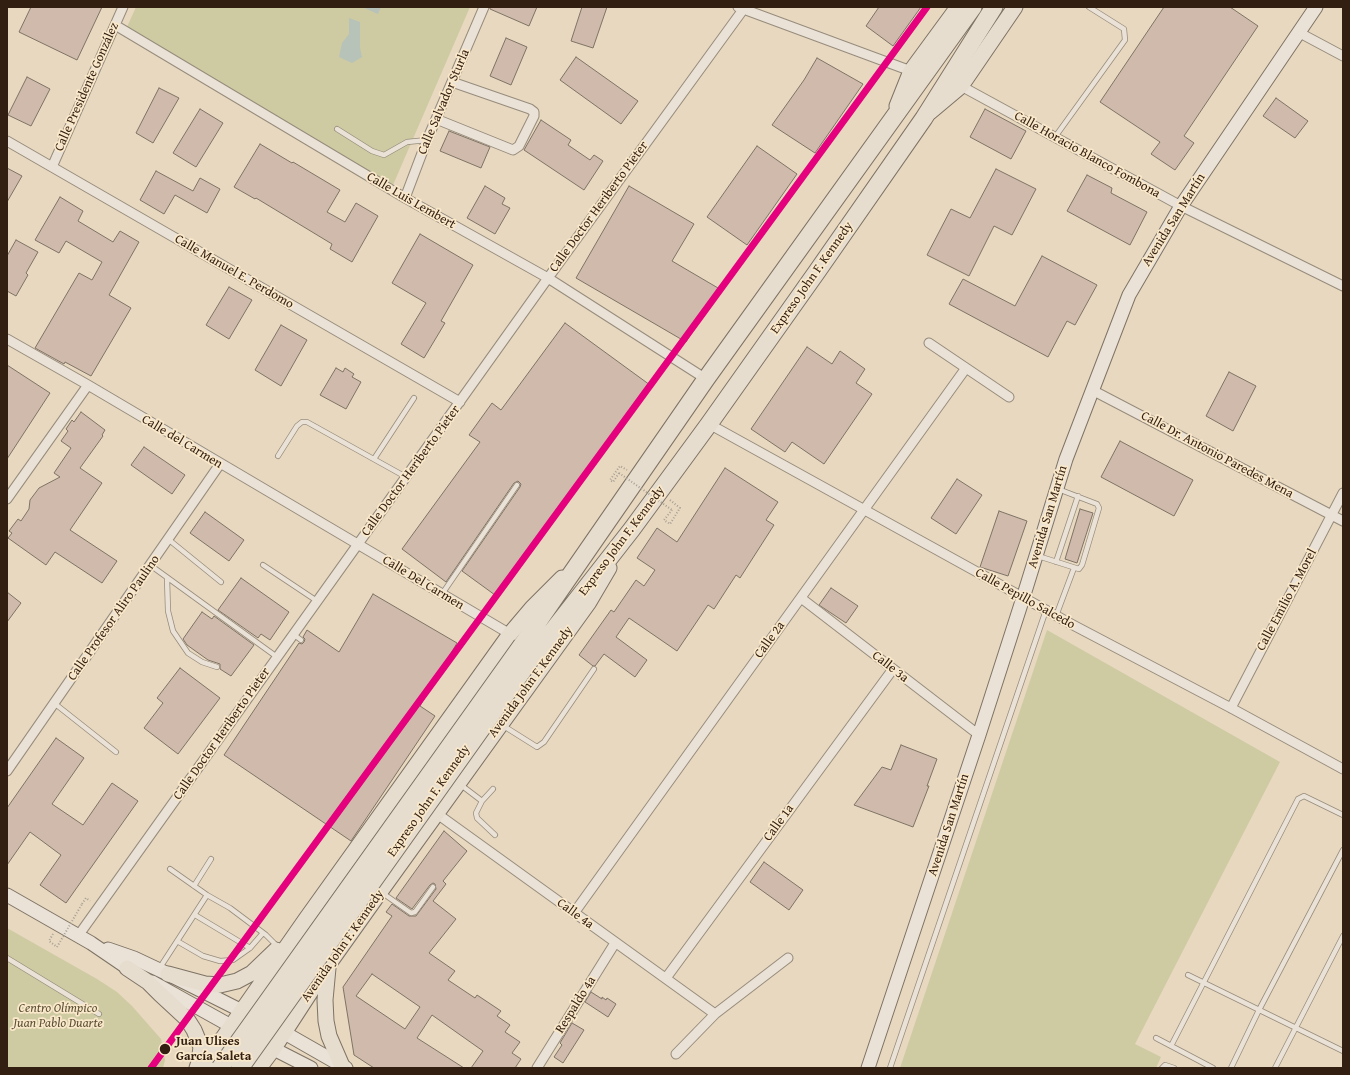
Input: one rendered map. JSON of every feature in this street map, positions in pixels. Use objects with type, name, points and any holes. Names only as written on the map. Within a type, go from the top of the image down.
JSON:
[{"type":"highway","name":"Expreso John F. Kennedy","points":[[240,1068],[576,565],[706,379],[973,7]]},
{"type":"highway","name":"Expreso John F. Kennedy","points":[[220,1068],[522,644],[632,530],[821,266],[924,118],[993,8]]},
{"type":"main road","points":[[891,120],[911,72],[958,7]]},
{"type":"main road","points":[[924,118],[961,86],[1015,7]]},
{"type":"main road","name":"Avenida San Martín","points":[[868,1068],[1024,598],[1066,459],[1129,295],[1181,206],[1316,7]]},
{"type":"main road","name":"Avenida John F. Kennedy","points":[[258,1068],[285,1032],[328,965],[589,602],[632,530]]},
{"type":"main road","points":[[202,1068],[230,1026],[321,899],[522,644]]},
{"type":"main road","points":[[7,895],[91,943],[148,982],[187,1019],[194,1030],[200,1046],[200,1062],[197,1068]]},
{"type":"main road","points":[[321,899],[321,908],[318,916],[276,979],[277,987],[282,992],[291,996],[298,994],[349,925],[358,923]]},
{"type":"main road","points":[[163,972],[205,984],[220,984],[236,981],[252,973],[306,919]]},
{"type":"main road","points":[[91,943],[134,958],[163,972],[285,1032],[344,1067]]},
{"type":"main road","points":[[328,965],[325,1000],[326,1021],[329,1036],[344,1067]]},
{"type":"main road","points":[[127,968],[230,1026],[311,1068]]},
{"type":"main road","points":[[208,1068],[213,1063],[221,1060],[228,1062],[235,1068]]},
{"type":"street","name":"Calle Presidente González","points":[[52,167],[123,7]]},
{"type":"street","name":"Calle Salvador Sturla","points":[[405,198],[427,140],[484,7]]},
{"type":"street","points":[[742,8],[911,72]]},
{"type":"street","name":"Calle Doctor Heriberto Pieter","points":[[78,936],[277,657],[297,637],[317,601],[742,8]]},
{"type":"street","name":"Calle Luis Lembert","points":[[115,25],[405,198],[548,278],[706,379]]},
{"type":"street","points":[[1298,32],[1343,56]]},
{"type":"street","points":[[436,119],[513,150],[518,146],[534,116],[534,112],[530,109],[452,82]]},
{"type":"street","name":"Calle Horacio Blanco Fombona","points":[[961,86],[1181,206],[1343,286]]},
{"type":"street","name":"Calle Manuel E. Perdomo","points":[[7,141],[460,402]]},
{"type":"street","name":"Calle del Carmen","points":[[7,339],[358,544]]},
{"type":"street","points":[[929,343],[1009,397]]},
{"type":"street","name":"Calle 2a","points":[[574,913],[966,368]]},
{"type":"street","points":[[7,499],[88,385]]},
{"type":"street","name":"Calle Dr. Antonio Paredes Mena","points":[[1092,390],[1343,521]]},
{"type":"street","name":"Calle Pepillo Salcedo","points":[[709,424],[1056,616],[1231,708],[1343,770]]},
{"type":"street","name":"Calle Profesor Aliro Paulino","points":[[7,771],[220,464]]},
{"type":"street","name":"Calle Emilio A. Morel","points":[[1231,708],[1343,493]]},
{"type":"street","name":"Calle Del Carmen","points":[[358,544],[522,644]]},
{"type":"street","name":"Calle 3a","points":[[801,598],[979,736]]},
{"type":"street","name":"Calle 1a","points":[[666,978],[893,669]]},
{"type":"street","name":"Calle 4a","points":[[436,814],[715,1014]]},
{"type":"street","name":"Respaldo 4a","points":[[537,1068],[616,942]]},
{"type":"street","points":[[676,1054],[715,1014],[788,958]]},
{"type":"lane","points":[[1055,137],[1125,40],[1124,29],[1088,7]]},
{"type":"lane","points":[[337,129],[372,151],[384,155],[407,142],[427,140]]},
{"type":"lane","points":[[374,459],[414,398]]},
{"type":"lane","points":[[278,456],[297,426],[302,422],[307,422],[406,477]]},
{"type":"lane","points":[[442,594],[517,485]]},
{"type":"lane","points":[[1036,556],[1079,569],[1082,565],[1099,508],[1097,504],[1057,489]]},
{"type":"lane","points":[[1056,562],[1078,496]]},
{"type":"lane","points":[[168,539],[221,582]]},
{"type":"lane","points":[[150,565],[277,657]]},
{"type":"lane","points":[[263,565],[317,601]]},
{"type":"lane","points":[[1056,616],[1074,568]]},
{"type":"lane","points":[[167,578],[168,611],[173,631],[188,654],[202,662],[217,667]]},
{"type":"lane","points":[[890,1068],[1046,610]]},
{"type":"lane","points":[[243,641],[249,637]]},
{"type":"lane","points":[[501,724],[537,747],[544,742],[594,670]]},
{"type":"lane","points":[[54,703],[116,752]]},
{"type":"lane","points":[[458,783],[482,801]]},
{"type":"lane","points":[[493,789],[482,801],[476,813],[477,818],[495,835]]},
{"type":"lane","points":[[1171,1046],[1298,799],[1304,796],[1343,815]]},
{"type":"lane","points":[[1231,1068],[1259,1010],[1343,850]]},
{"type":"lane","points":[[194,886],[212,859]]},
{"type":"lane","points":[[170,868],[207,895],[230,908],[263,933],[278,948]]},
{"type":"lane","points":[[380,892],[411,912],[416,912],[433,887]]},
{"type":"lane","points":[[163,972],[177,941],[207,895]]},
{"type":"lane","points":[[194,915],[250,948]]},
{"type":"lane","points":[[177,941],[203,956],[220,961],[233,960],[250,948],[263,933]]},
{"type":"lane","points":[[1275,1068],[1343,936]]},
{"type":"lane","points":[[7,958],[99,1014]]},
{"type":"lane","points":[[1188,975],[1343,1051]]},
{"type":"lane","points":[[1156,1038],[1213,1068]]},
{"type":"lane","points":[[1162,1068],[1165,1066],[1174,1068]]},
{"type":"path","points":[[620,466],[610,480],[613,482],[619,473],[672,510],[664,520],[670,524],[680,508]]},
{"type":"path","points":[[49,941],[57,947],[86,898]]},
{"type":"green space","points":[[136,7],[470,7],[393,185],[127,27]]},
{"type":"green space","points":[[1047,630],[1280,762],[1135,1044],[1161,1057],[1156,1068],[900,1068]]},
{"type":"green space","name":"Centro Olímpico Juan Pablo Duarte","points":[[7,928],[117,992],[132,1006],[161,1039],[165,1060],[163,1068],[7,1068]]},
{"type":"shaded area","points":[[362,7],[381,7],[378,14]]},
{"type":"shaded area","points":[[349,18],[360,22],[360,48],[362,57],[352,63],[339,57],[342,43],[349,34]]},
{"type":"building","points":[[31,7],[102,7],[77,60],[19,32]]},
{"type":"building","points":[[490,7],[537,7],[529,26],[490,9]]},
{"type":"building","points":[[582,7],[607,7],[593,48],[571,41]]},
{"type":"building","points":[[879,7],[921,7],[893,46],[866,26]]},
{"type":"building","points":[[1164,7],[1230,7],[1258,26],[1184,136],[1194,143],[1175,170],[1151,154],[1160,142],[1100,102]]},
{"type":"building","points":[[506,38],[527,47],[511,85],[490,76]]},
{"type":"building","points":[[576,57],[638,101],[621,124],[560,80]]},
{"type":"building","points":[[817,58],[863,84],[815,153],[772,125],[804,80]]},
{"type":"building","points":[[27,77],[50,89],[31,126],[8,115]]},
{"type":"building","points":[[159,88],[179,98],[153,143],[136,133]]},
{"type":"building","points":[[1276,98],[1308,121],[1295,138],[1263,116]]},
{"type":"building","points":[[200,109],[223,123],[196,167],[173,153]]},
{"type":"building","points":[[985,109],[1026,131],[1011,159],[970,137]]},
{"type":"building","points":[[541,120],[571,140],[568,145],[590,160],[594,155],[603,161],[584,190],[524,150]]},
{"type":"building","points":[[449,131],[490,147],[481,168],[440,151]]},
{"type":"building","points":[[260,144],[340,190],[327,212],[345,222],[356,203],[378,216],[352,262],[330,249],[332,244],[256,198],[255,199],[234,187]]},
{"type":"building","points":[[757,146],[797,174],[747,245],[707,217]]},
{"type":"building","points":[[7,168],[22,176],[7,202]]},
{"type":"building","points":[[996,169],[1036,189],[1012,235],[994,226],[969,276],[927,255],[951,209],[970,218]]},
{"type":"building","points":[[156,171],[193,191],[200,178],[220,189],[207,213],[175,195],[164,214],[140,200]]},
{"type":"building","points":[[1087,175],[1112,188],[1111,193],[1147,212],[1130,245],[1067,211]]},
{"type":"building","points":[[485,186],[505,198],[502,204],[510,208],[495,234],[467,218]]},
{"type":"building","points":[[629,186],[694,224],[672,261],[718,288],[686,342],[576,278]]},
{"type":"building","points":[[60,197],[83,211],[78,221],[113,242],[120,231],[139,242],[109,295],[131,308],[91,376],[65,362],[64,364],[35,348],[79,273],[92,280],[102,262],[66,241],[59,253],[35,240]]},
{"type":"building","points":[[420,234],[473,265],[441,321],[445,323],[424,358],[401,344],[426,303],[392,283]]},
{"type":"building","points":[[16,240],[38,252],[26,273],[28,275],[16,296],[7,291],[7,256]]},
{"type":"building","points":[[1042,256],[1097,285],[1075,325],[1067,321],[1048,357],[949,304],[963,279],[1015,306]]},
{"type":"building","points":[[229,287],[252,300],[229,339],[206,325]]},
{"type":"building","points":[[565,323],[650,385],[495,595],[462,571],[520,487],[521,484],[518,481],[514,483],[446,582],[402,549],[480,442],[469,435],[492,403],[501,410]]},
{"type":"building","points":[[281,325],[307,340],[281,386],[255,370]]},
{"type":"building","points":[[807,347],[832,364],[840,351],[865,369],[856,383],[872,394],[824,464],[792,442],[785,452],[751,429]]},
{"type":"building","points":[[7,365],[50,393],[7,459]]},
{"type":"building","points":[[336,368],[343,372],[345,368],[354,374],[352,377],[361,382],[346,409],[320,395]]},
{"type":"building","points":[[1229,372],[1256,386],[1233,431],[1206,416]]},
{"type":"building","points":[[81,412],[105,430],[102,435],[103,436],[80,468],[102,483],[70,530],[117,561],[102,583],[55,552],[46,565],[8,538],[12,533],[9,531],[18,519],[21,521],[29,509],[30,500],[39,488],[60,477],[54,473],[71,448],[61,441],[68,431],[66,429],[72,420],[74,422]]},
{"type":"building","points":[[1120,441],[1193,480],[1174,516],[1101,477]]},
{"type":"building","points":[[144,447],[185,475],[172,494],[131,465]]},
{"type":"building","points":[[725,468],[778,502],[766,520],[774,525],[740,578],[736,575],[714,609],[708,605],[677,651],[629,618],[616,637],[647,660],[635,677],[604,654],[595,666],[593,666],[579,655],[611,610],[614,612],[636,580],[644,586],[655,570],[637,558],[657,528],[677,542]]},
{"type":"building","points":[[957,479],[982,495],[956,534],[931,518]]},
{"type":"building","points":[[1080,509],[1093,513],[1077,563],[1065,559]]},
{"type":"building","points":[[999,511],[1027,521],[1008,576],[980,567]]},
{"type":"building","points":[[205,512],[244,540],[229,561],[190,533]]},
{"type":"building","points":[[241,578],[289,612],[270,640],[261,634],[258,638],[218,610]]},
{"type":"building","points":[[831,588],[858,606],[846,623],[819,605]]},
{"type":"building","points":[[7,592],[21,603],[7,622]]},
{"type":"building","points":[[373,594],[457,643],[420,706],[435,716],[351,841],[224,755],[299,643],[302,644],[304,642],[305,639],[303,637],[307,630],[339,652]]},
{"type":"building","points":[[202,612],[212,619],[214,616],[254,645],[231,676],[220,669],[220,664],[208,660],[187,645],[183,639]]},
{"type":"building","points":[[180,668],[220,698],[178,754],[144,728],[163,703],[157,698]]},
{"type":"building","points":[[56,738],[84,758],[52,804],[83,825],[112,783],[138,801],[66,903],[40,885],[61,855],[30,832],[7,865],[7,808]]},
{"type":"building","points":[[901,745],[937,759],[927,786],[929,786],[913,827],[854,805],[882,767],[891,770]]},
{"type":"building","points":[[444,831],[467,851],[443,881],[446,884],[433,901],[456,919],[429,953],[455,971],[448,980],[475,998],[477,995],[501,1011],[497,1016],[510,1025],[505,1032],[520,1042],[512,1053],[521,1059],[515,1068],[471,1068],[483,1051],[432,1015],[417,1038],[464,1068],[374,1068],[354,1055],[343,987],[392,916],[386,912],[392,904],[409,916],[416,916],[436,889],[435,884],[433,883],[430,885],[412,909],[396,898]],"holes":[[[372,974],[420,1007],[405,1029],[356,996]]]},
{"type":"building","points":[[764,862],[803,890],[789,910],[750,882]]},
{"type":"building","points":[[591,992],[602,999],[602,997],[606,1000],[607,998],[616,1004],[608,1017],[585,1002]]},
{"type":"building","points":[[572,1023],[584,1030],[563,1063],[554,1057],[562,1045],[560,1043]]},
{"type":"transit line","points":[[151,1068],[927,7]]},
{"type":"place","name":"Juan Ulises García Saleta","points":[[165,1049]]}]
